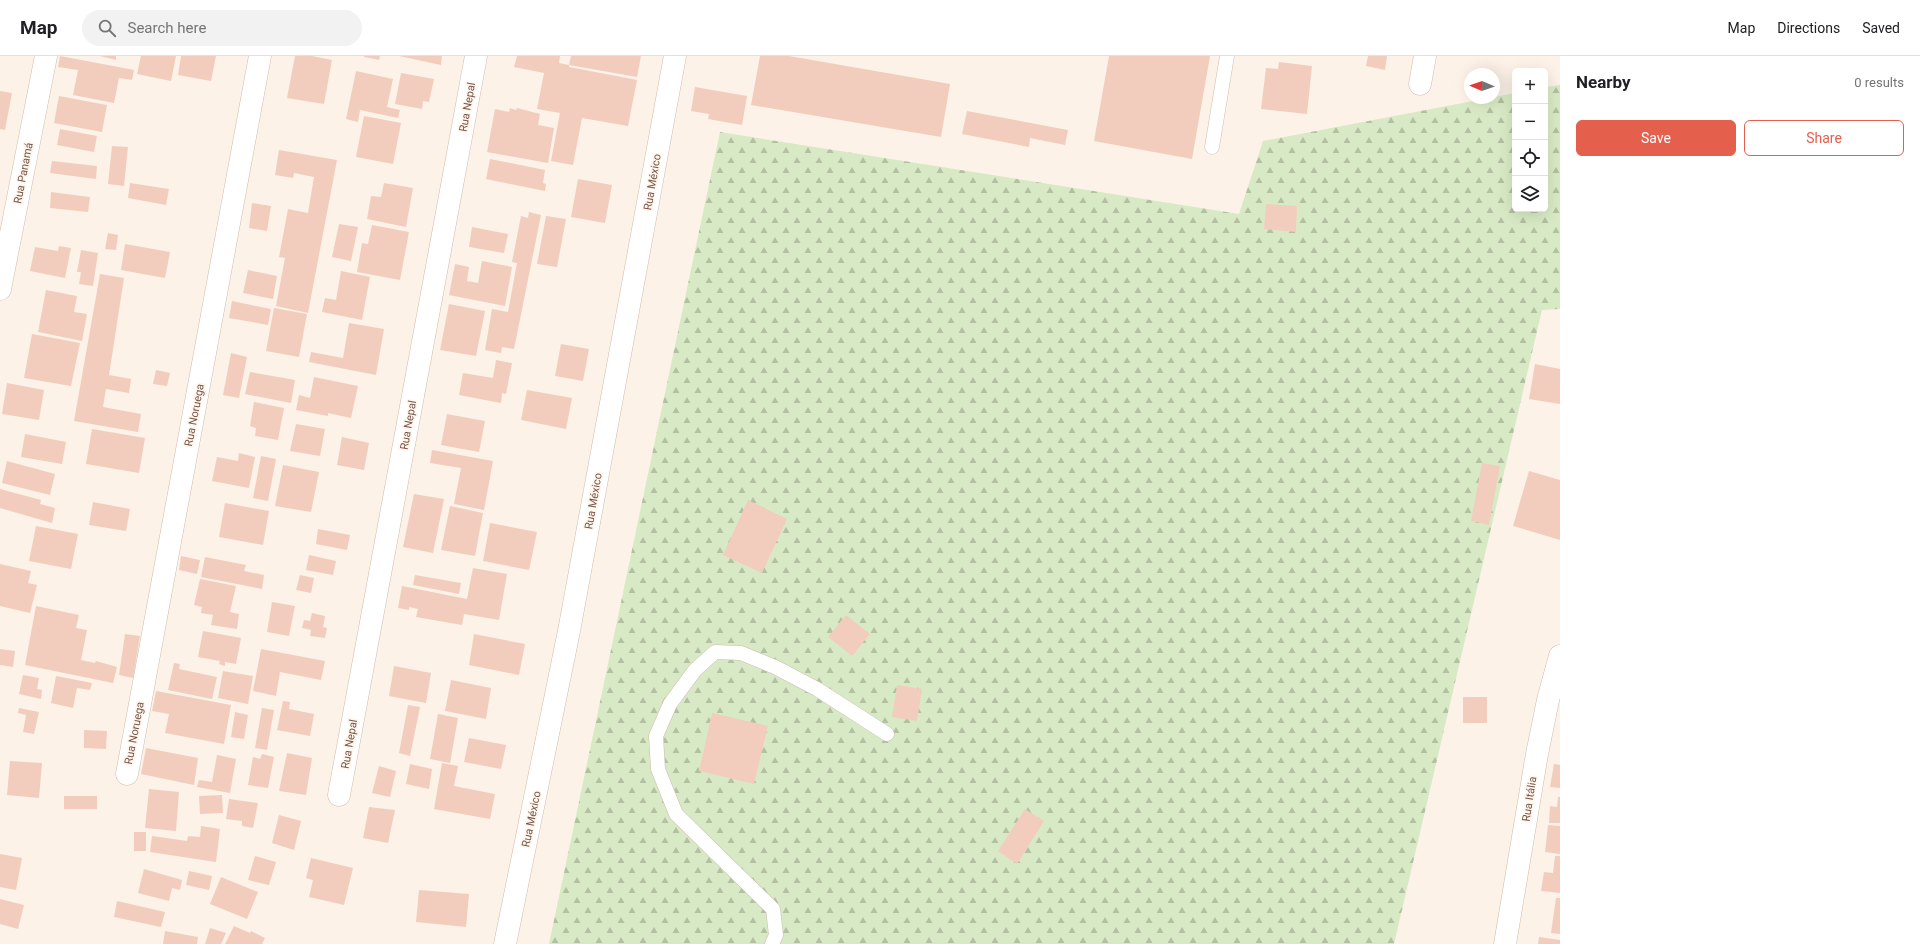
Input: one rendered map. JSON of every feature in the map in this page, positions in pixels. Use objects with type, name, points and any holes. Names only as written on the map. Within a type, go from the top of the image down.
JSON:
[{"type":"street","name":"Rua Panamá","points":[[0,289],[46,56]]},
{"type":"street","name":"Rua Noruega","points":[[126,774],[260,56]]},
{"type":"street","name":"Rua Nepal","points":[[339,795],[476,56]]},
{"type":"street","name":"Rua México","points":[[505,944],[570,630],[675,56]]},
{"type":"street","points":[[1420,84],[1425,56]]},
{"type":"street","name":"Rua Itália","points":[[1505,944],[1537,754],[1548,700],[1560,656]]},
{"type":"lane","points":[[1212,147],[1227,56]]},
{"type":"lane","points":[[772,944],[776,935],[773,909],[676,814],[658,769],[656,736],[670,704],[695,670],[715,652],[741,653],[775,667],[817,689],[887,734]]},
{"type":"green space","points":[[1560,85],[1560,309],[1542,310],[1394,944],[549,944],[720,132],[1239,214],[1263,141],[1464,103],[1464,104],[1500,104],[1500,96],[1512,94],[1512,212],[1548,212],[1548,87]]},
{"type":"building","points":[[60,56],[134,70],[132,80],[119,78],[114,103],[73,95],[78,70],[58,67]]},
{"type":"building","points":[[100,56],[116,56],[116,60]]},
{"type":"building","points":[[141,56],[176,56],[171,81],[137,74]]},
{"type":"building","points":[[181,56],[216,56],[211,81],[178,75]]},
{"type":"building","points":[[295,56],[312,56],[332,60],[324,104],[287,98]]},
{"type":"building","points":[[364,56],[380,56],[379,60]]},
{"type":"building","points":[[399,56],[442,56],[441,65]]},
{"type":"building","points":[[517,56],[560,56],[559,63],[569,65],[569,67],[637,80],[628,126],[582,118],[573,165],[551,161],[560,113],[537,109],[544,73],[514,67]]},
{"type":"building","points":[[571,56],[641,56],[637,77],[569,65]]},
{"type":"building","points":[[760,56],[789,56],[950,84],[941,137],[751,105]]},
{"type":"building","points":[[1109,56],[1210,56],[1192,159],[1094,141]]},
{"type":"building","points":[[1368,56],[1387,56],[1385,70],[1366,66]]},
{"type":"building","points":[[1279,62],[1312,66],[1307,114],[1261,109],[1266,68],[1278,69]]},
{"type":"building","points":[[356,71],[393,79],[387,107],[400,110],[398,118],[360,110],[358,122],[346,119]]},
{"type":"building","points":[[401,73],[434,79],[429,102],[423,101],[422,109],[395,104]]},
{"type":"building","points":[[695,87],[747,96],[742,125],[708,119],[709,114],[691,111]]},
{"type":"building","points":[[0,91],[12,93],[5,130],[0,129]]},
{"type":"building","points":[[59,96],[107,105],[102,132],[54,123]]},
{"type":"building","points":[[510,108],[516,110],[517,108],[540,114],[538,125],[554,128],[548,163],[487,152],[495,109],[509,112]]},
{"type":"building","points":[[967,111],[1068,130],[1065,145],[1030,138],[1029,147],[962,134]]},
{"type":"building","points":[[364,116],[401,123],[393,164],[356,157]]},
{"type":"building","points":[[60,129],[97,136],[94,152],[57,145]]},
{"type":"building","points":[[112,146],[128,147],[124,186],[108,184]]},
{"type":"building","points":[[279,150],[337,160],[308,313],[276,306],[285,258],[279,257],[288,209],[308,213],[314,177],[294,173],[293,178],[275,175]]},
{"type":"building","points":[[490,159],[545,170],[543,183],[546,184],[545,191],[486,179]]},
{"type":"building","points":[[52,161],[97,166],[96,179],[50,173]]},
{"type":"building","points":[[578,179],[612,185],[605,223],[571,217]]},
{"type":"building","points":[[130,183],[169,189],[166,205],[128,198]]},
{"type":"building","points":[[384,183],[413,188],[406,227],[367,219],[371,196],[381,197]]},
{"type":"building","points":[[51,192],[90,197],[88,212],[50,208]]},
{"type":"building","points":[[252,203],[271,206],[267,231],[249,228]]},
{"type":"building","points":[[1266,204],[1297,206],[1296,232],[1264,229]]},
{"type":"building","points":[[529,212],[541,215],[514,349],[502,347],[501,353],[485,350],[492,309],[508,312],[517,263],[512,262],[521,216],[528,218]]},
{"type":"building","points":[[546,216],[566,219],[557,267],[537,264]]},
{"type":"building","points":[[339,224],[358,227],[351,261],[332,257]]},
{"type":"building","points":[[372,225],[409,232],[400,280],[357,272],[362,243],[368,244]]},
{"type":"building","points":[[472,227],[508,234],[504,253],[469,247]]},
{"type":"building","points":[[108,233],[118,235],[116,250],[105,249]]},
{"type":"building","points":[[125,244],[170,252],[165,278],[121,270]]},
{"type":"building","points":[[59,246],[71,248],[65,278],[30,271],[35,247],[58,251]]},
{"type":"building","points":[[81,250],[98,253],[93,286],[79,284],[81,272],[77,272]]},
{"type":"building","points":[[482,261],[512,267],[505,306],[449,295],[455,264],[469,267],[467,281],[478,283]]},
{"type":"building","points":[[248,270],[277,276],[273,299],[243,293]]},
{"type":"building","points":[[341,271],[370,277],[362,320],[322,312],[325,298],[336,300]]},
{"type":"building","points":[[100,274],[124,278],[109,375],[131,379],[129,393],[106,389],[103,407],[141,414],[138,432],[74,421]]},
{"type":"building","points":[[46,290],[77,296],[74,312],[87,314],[82,341],[38,332]]},
{"type":"building","points":[[232,301],[271,309],[268,325],[229,318]]},
{"type":"building","points":[[449,304],[485,311],[476,356],[440,350]]},
{"type":"building","points":[[274,308],[307,314],[299,357],[266,351]]},
{"type":"building","points":[[349,323],[384,329],[376,375],[309,362],[311,352],[343,358]]},
{"type":"building","points":[[32,334],[80,343],[71,386],[24,378]]},
{"type":"building","points":[[561,344],[589,349],[583,381],[555,376]]},
{"type":"building","points":[[231,353],[247,357],[239,398],[223,395]]},
{"type":"building","points":[[496,360],[512,363],[506,394],[502,393],[501,403],[459,395],[463,373],[493,378]]},
{"type":"building","points":[[1535,364],[1560,369],[1560,404],[1529,399]]},
{"type":"building","points":[[156,370],[170,373],[167,386],[153,384]]},
{"type":"building","points":[[250,372],[295,380],[291,403],[245,394]]},
{"type":"building","points":[[314,377],[358,386],[351,418],[328,413],[328,416],[296,410],[299,395],[310,398]]},
{"type":"building","points":[[7,383],[44,390],[39,420],[2,414]]},
{"type":"building","points":[[527,390],[572,398],[566,429],[521,420]]},
{"type":"building","points":[[254,402],[284,408],[278,440],[255,436],[256,428],[250,426]]},
{"type":"building","points":[[447,414],[485,421],[479,452],[441,445]]},
{"type":"building","points":[[296,424],[325,429],[320,456],[290,451]]},
{"type":"building","points":[[92,429],[145,438],[139,473],[86,464]]},
{"type":"building","points":[[25,434],[66,442],[62,464],[21,457]]},
{"type":"building","points":[[342,437],[369,443],[364,470],[337,465]]},
{"type":"building","points":[[432,450],[493,461],[484,510],[454,504],[461,468],[430,463]]},
{"type":"building","points":[[239,453],[255,457],[249,488],[212,481],[217,457],[238,461]]},
{"type":"building","points":[[261,456],[276,459],[268,501],[253,498]]},
{"type":"building","points":[[7,461],[55,474],[50,495],[2,483]]},
{"type":"building","points":[[1482,463],[1500,466],[1489,525],[1471,521]]},
{"type":"building","points":[[283,465],[319,472],[311,512],[275,506]]},
{"type":"building","points":[[1529,471],[1560,480],[1560,540],[1513,526]]},
{"type":"building","points":[[0,489],[41,500],[40,504],[55,508],[52,523],[0,508]]},
{"type":"building","points":[[414,494],[444,499],[433,553],[403,547]]},
{"type":"building","points":[[748,500],[787,519],[762,573],[723,555]]},
{"type":"building","points":[[93,502],[130,509],[126,531],[89,525]]},
{"type":"building","points":[[225,503],[269,511],[263,545],[219,537]]},
{"type":"building","points":[[450,506],[483,513],[475,556],[441,550]]},
{"type":"building","points":[[490,523],[537,532],[529,570],[483,561]]},
{"type":"building","points":[[36,526],[78,534],[71,569],[29,561]]},
{"type":"building","points":[[318,529],[350,535],[347,550],[316,544]]},
{"type":"building","points":[[309,555],[336,561],[333,575],[306,570]]},
{"type":"building","points":[[181,556],[200,560],[197,574],[179,570]]},
{"type":"building","points":[[205,557],[246,565],[244,571],[264,575],[262,589],[201,577]]},
{"type":"building","points":[[0,564],[31,571],[28,583],[37,585],[30,613],[0,606]]},
{"type":"building","points":[[473,568],[507,574],[499,620],[464,614],[462,625],[416,617],[418,609],[409,607],[409,610],[398,608],[402,586],[467,599]]},
{"type":"building","points":[[300,575],[314,578],[311,593],[296,590]]},
{"type":"building","points":[[415,575],[461,583],[459,594],[413,585]]},
{"type":"building","points":[[200,579],[236,586],[230,612],[239,614],[237,629],[211,625],[213,615],[201,613],[202,607],[194,605]]},
{"type":"building","points":[[272,602],[295,606],[289,636],[267,632]]},
{"type":"building","points":[[36,606],[79,615],[76,628],[87,630],[81,660],[95,663],[96,661],[117,667],[113,683],[25,665]]},
{"type":"building","points":[[312,613],[325,616],[323,627],[327,628],[325,638],[310,636],[311,630],[302,628],[304,620],[310,621]]},
{"type":"building","points":[[846,615],[870,634],[852,656],[828,637]]},
{"type":"building","points":[[203,631],[241,638],[236,664],[225,662],[225,666],[219,664],[220,661],[198,657]]},
{"type":"building","points":[[125,634],[140,636],[133,678],[119,675]]},
{"type":"building","points":[[474,634],[525,644],[519,675],[469,665]]},
{"type":"building","points":[[0,649],[15,651],[13,667],[0,665]]},
{"type":"building","points":[[261,649],[325,661],[321,680],[280,672],[276,696],[253,691]]},
{"type":"building","points":[[174,663],[180,664],[179,669],[217,677],[212,699],[168,690]]},
{"type":"building","points":[[394,666],[431,673],[426,703],[389,696]]},
{"type":"building","points":[[223,671],[253,676],[248,704],[218,698]]},
{"type":"building","points":[[23,675],[39,678],[37,689],[42,690],[41,699],[19,694]]},
{"type":"building","points":[[56,676],[92,683],[90,690],[77,688],[73,708],[51,703]]},
{"type":"building","points":[[451,680],[491,688],[486,719],[445,711]]},
{"type":"building","points":[[897,685],[922,689],[917,721],[892,717]]},
{"type":"building","points":[[156,691],[231,705],[224,744],[165,733],[169,714],[152,711]]},
{"type":"building","points":[[1463,697],[1487,697],[1487,723],[1463,723]]},
{"type":"building","points":[[283,701],[290,702],[289,709],[314,714],[310,736],[277,730]]},
{"type":"building","points":[[408,705],[420,707],[410,756],[399,753]]},
{"type":"building","points":[[19,708],[39,712],[34,734],[23,732],[26,715],[18,713]]},
{"type":"building","points":[[262,708],[274,710],[267,750],[255,748]]},
{"type":"building","points":[[235,712],[248,715],[244,739],[231,737]]},
{"type":"building","points":[[712,713],[768,726],[754,784],[699,771]]},
{"type":"building","points":[[438,714],[458,718],[450,763],[430,759]]},
{"type":"building","points":[[84,730],[107,731],[106,749],[84,748]]},
{"type":"building","points":[[469,738],[506,745],[501,769],[464,762]]},
{"type":"building","points":[[146,748],[198,758],[194,785],[141,774]]},
{"type":"building","points":[[287,753],[312,758],[306,795],[279,791]]},
{"type":"building","points":[[262,754],[274,757],[268,788],[248,785],[253,757],[260,759]]},
{"type":"building","points":[[217,755],[236,759],[230,793],[197,787],[199,780],[212,782]]},
{"type":"building","points":[[10,761],[42,763],[39,798],[7,795]]},
{"type":"building","points":[[442,763],[458,766],[454,786],[495,794],[490,819],[434,809]]},
{"type":"building","points":[[410,764],[432,769],[429,789],[406,784]]},
{"type":"building","points":[[1554,764],[1560,765],[1560,788],[1550,787]]},
{"type":"building","points":[[379,766],[396,771],[390,797],[372,793]]},
{"type":"building","points":[[149,789],[179,792],[176,831],[145,828]]},
{"type":"building","points":[[222,795],[223,813],[200,814],[199,796]]},
{"type":"building","points":[[64,796],[97,796],[97,809],[64,809]]},
{"type":"building","points":[[1558,797],[1560,797],[1560,823],[1549,823],[1550,806],[1557,807]]},
{"type":"building","points":[[229,799],[258,803],[253,828],[242,826],[242,821],[226,819]]},
{"type":"building","points":[[369,807],[395,810],[388,843],[363,838]]},
{"type":"building","points":[[1025,809],[1044,821],[1017,864],[998,851]]},
{"type":"building","points":[[279,815],[301,821],[294,850],[272,843]]},
{"type":"building","points":[[1548,825],[1560,826],[1560,854],[1545,852]]},
{"type":"building","points":[[201,826],[220,829],[216,862],[150,852],[152,836],[187,841],[188,836],[200,837]]},
{"type":"building","points":[[134,832],[146,832],[146,851],[134,851]]},
{"type":"building","points":[[0,854],[22,858],[16,890],[0,887]]},
{"type":"building","points":[[255,856],[276,862],[269,885],[248,880]]},
{"type":"building","points":[[1555,856],[1560,856],[1560,893],[1541,891],[1544,872],[1553,873]]},
{"type":"building","points":[[311,858],[353,868],[344,905],[309,897],[313,880],[306,878]]},
{"type":"building","points":[[144,869],[182,880],[180,890],[172,888],[169,901],[138,893]]},
{"type":"building","points":[[189,871],[212,876],[209,890],[186,885]]},
{"type":"building","points":[[221,877],[258,892],[247,919],[210,904]]},
{"type":"building","points":[[419,890],[469,894],[466,927],[416,922]]},
{"type":"building","points":[[1556,898],[1560,898],[1560,934],[1551,933]]},
{"type":"building","points":[[0,899],[24,905],[18,929],[0,924]]},
{"type":"building","points":[[117,901],[165,912],[161,927],[114,917]]},
{"type":"building","points":[[234,926],[250,933],[251,931],[265,938],[262,944],[225,944]]},
{"type":"building","points":[[210,928],[226,933],[221,944],[205,944]]},
{"type":"building","points":[[165,931],[198,937],[197,944],[163,944]]},
{"type":"building","points":[[1539,937],[1560,940],[1560,944],[1538,944]]}]
